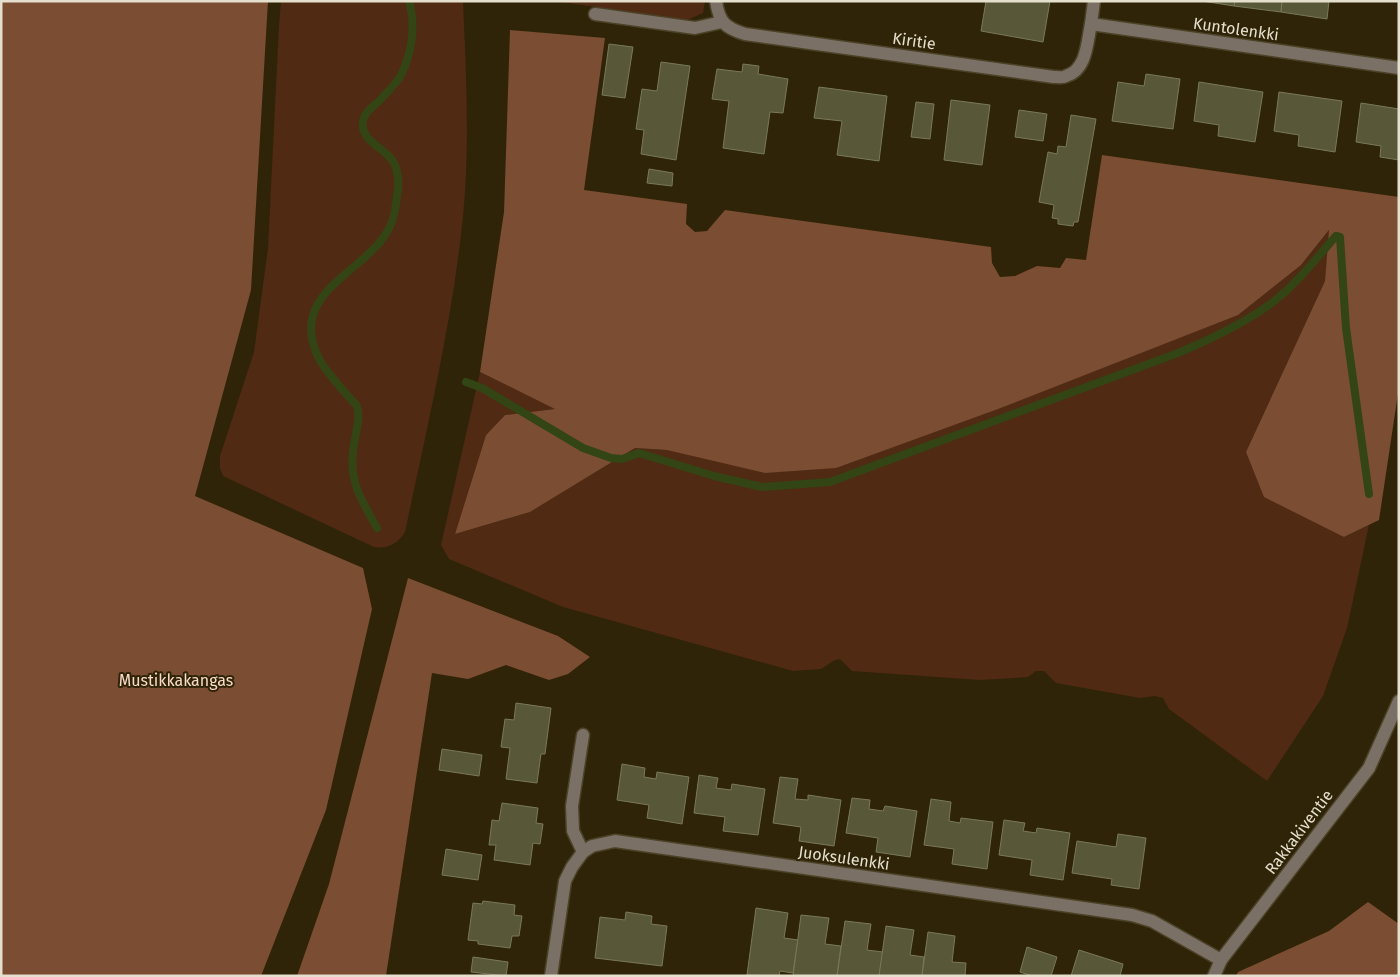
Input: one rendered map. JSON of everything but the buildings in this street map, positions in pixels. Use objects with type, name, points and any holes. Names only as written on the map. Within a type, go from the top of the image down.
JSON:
[{"type":"street","points":[[595,14],[695,28],[722,22],[716,1]]},
{"type":"street","points":[[1091,24],[1094,1]]},
{"type":"street","name":"Kiritie","points":[[722,22],[732,30],[745,34],[1054,77],[1066,76],[1078,68],[1084,58],[1091,24]]},
{"type":"street","name":"Kuntolenkki","points":[[1091,24],[1399,68]]},
{"type":"street","name":"Rakkakiventie","points":[[1214,976],[1221,960],[1368,768],[1399,701]]},
{"type":"street","points":[[551,976],[565,881],[583,852],[574,831],[572,806],[583,735]]},
{"type":"street","name":"Juoksulenkki","points":[[583,852],[603,842],[622,842],[1132,915],[1152,921],[1221,960]]},
{"type":"shaded area","points":[[281,1],[463,1],[467,109],[466,163],[463,217],[458,257],[438,375],[405,532],[396,543],[383,547],[374,547],[223,476],[220,468],[220,456],[254,352],[268,248]]},
{"type":"shaded area","points":[[554,1],[705,1],[703,13],[687,20]]},
{"type":"shaded area","points":[[1330,229],[1325,281],[1246,452],[1344,537],[1369,525],[1347,628],[1323,696],[1267,781],[1169,709],[1163,698],[1155,696],[1140,698],[1056,683],[1044,671],[1036,671],[1028,677],[980,680],[852,671],[840,659],[821,669],[793,671],[563,607],[449,559],[441,545],[480,372],[556,409],[505,415],[486,435],[455,534],[530,512],[635,448],[667,450],[1301,265]]},
{"type":"green space","name":"Mustikkakangas","points":[[1,1],[268,1],[251,290],[195,496],[363,568],[372,609],[326,810],[261,976],[1,976]]},
{"type":"green space","points":[[510,30],[605,38],[584,190],[687,204],[686,224],[695,232],[707,231],[725,210],[991,247],[992,263],[1000,277],[1015,276],[1037,266],[1060,268],[1066,258],[1086,260],[1102,155],[1399,197],[1399,387],[1379,520],[1344,537],[1264,497],[1246,452],[1325,281],[1329,230],[1301,265],[1238,315],[998,409],[836,468],[765,473],[667,450],[635,448],[530,512],[455,534],[486,435],[505,415],[555,409],[480,372],[504,212]]},
{"type":"green space","points":[[408,578],[558,636],[590,657],[568,674],[549,680],[506,665],[468,679],[432,673],[386,976],[297,976],[329,884]]},
{"type":"green space","points":[[1368,902],[1399,924],[1399,976],[1236,976],[1238,972],[1329,931]]},
{"type":"waterway","points":[[377,528],[358,492],[353,473],[353,452],[358,423],[357,406],[323,366],[316,352],[311,328],[315,309],[327,292],[375,247],[388,230],[395,210],[398,182],[395,165],[392,159],[365,134],[363,121],[368,112],[397,81],[405,66],[412,39],[409,1]]},
{"type":"waterway","points":[[466,382],[482,388],[583,448],[611,458],[622,459],[639,453],[714,476],[762,487],[830,482],[1178,353],[1236,326],[1269,305],[1287,290],[1336,236],[1340,237],[1346,328],[1369,494]]}]
